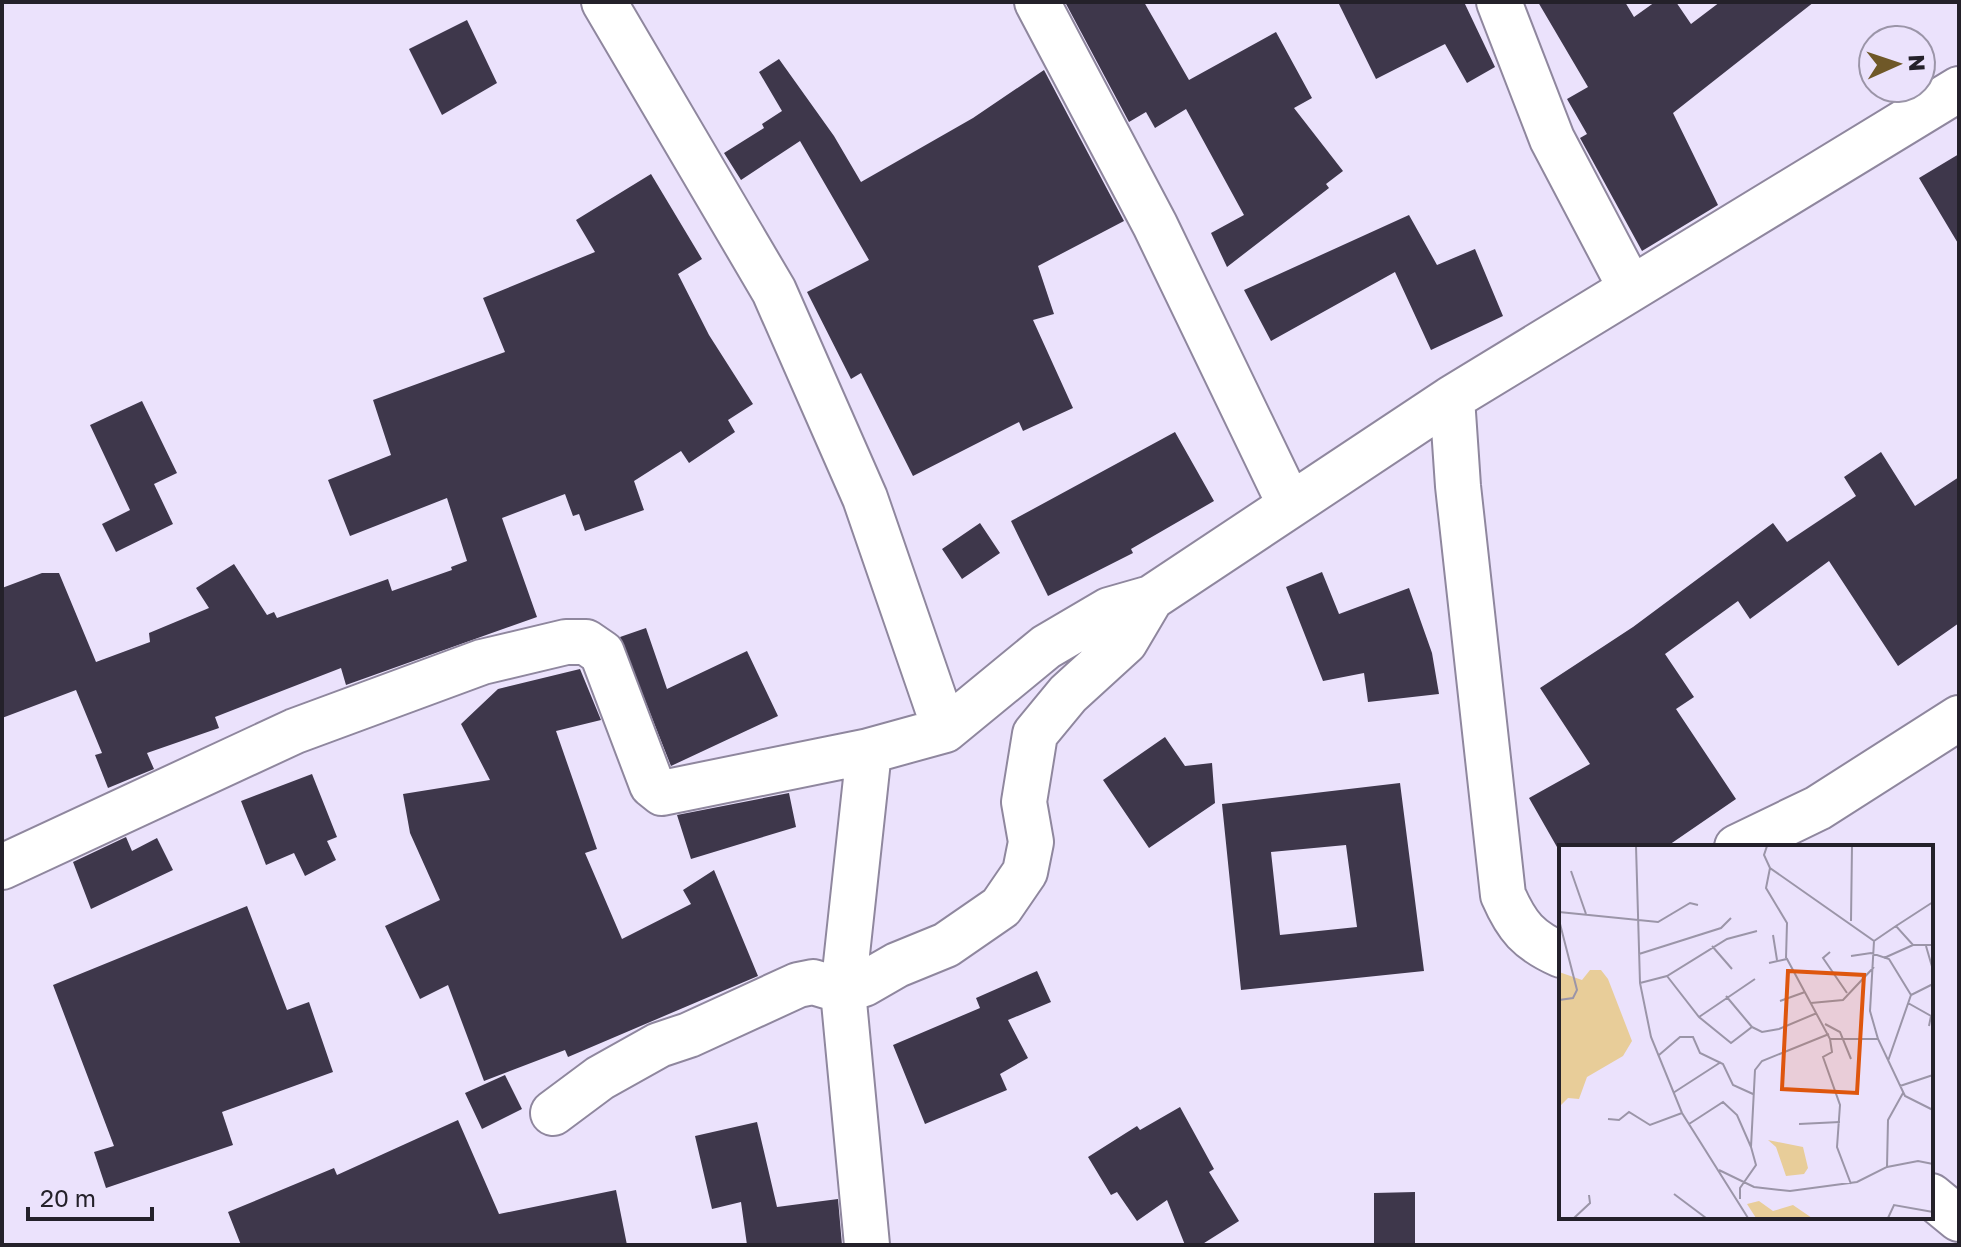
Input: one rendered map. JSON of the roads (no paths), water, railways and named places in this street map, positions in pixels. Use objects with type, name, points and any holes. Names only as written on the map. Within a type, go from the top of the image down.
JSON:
[{"type":"street","points":[[604,2],[774,291],[865,498],[945,730]]},
{"type":"street","points":[[1037,2],[1155,225],[1290,505]]},
{"type":"street","points":[[1499,2],[1552,139],[1631,289]]},
{"type":"street","points":[[2,867],[295,731],[482,662],[566,642],[586,642],[602,653],[652,785],[662,793],[869,751],[945,730],[1046,647],[1109,610],[1151,598],[1452,398],[1959,89]]},
{"type":"street","points":[[1452,398],[1458,486],[1503,895],[1516,925],[1543,947],[1559,954]]},
{"type":"street","points":[[553,1113],[600,1078],[659,1045],[689,1035],[798,985],[813,982],[843,991],[946,945],[1001,907],[1025,872],[1031,842],[1024,802],[1035,734],[1068,694],[1125,642],[1151,598]]},
{"type":"street","points":[[1741,845],[1804,816],[1959,718]]},
{"type":"street","points":[[867,1245],[843,991],[869,751]]},
{"type":"street","points":[[1933,1198],[1959,1219]]}]
